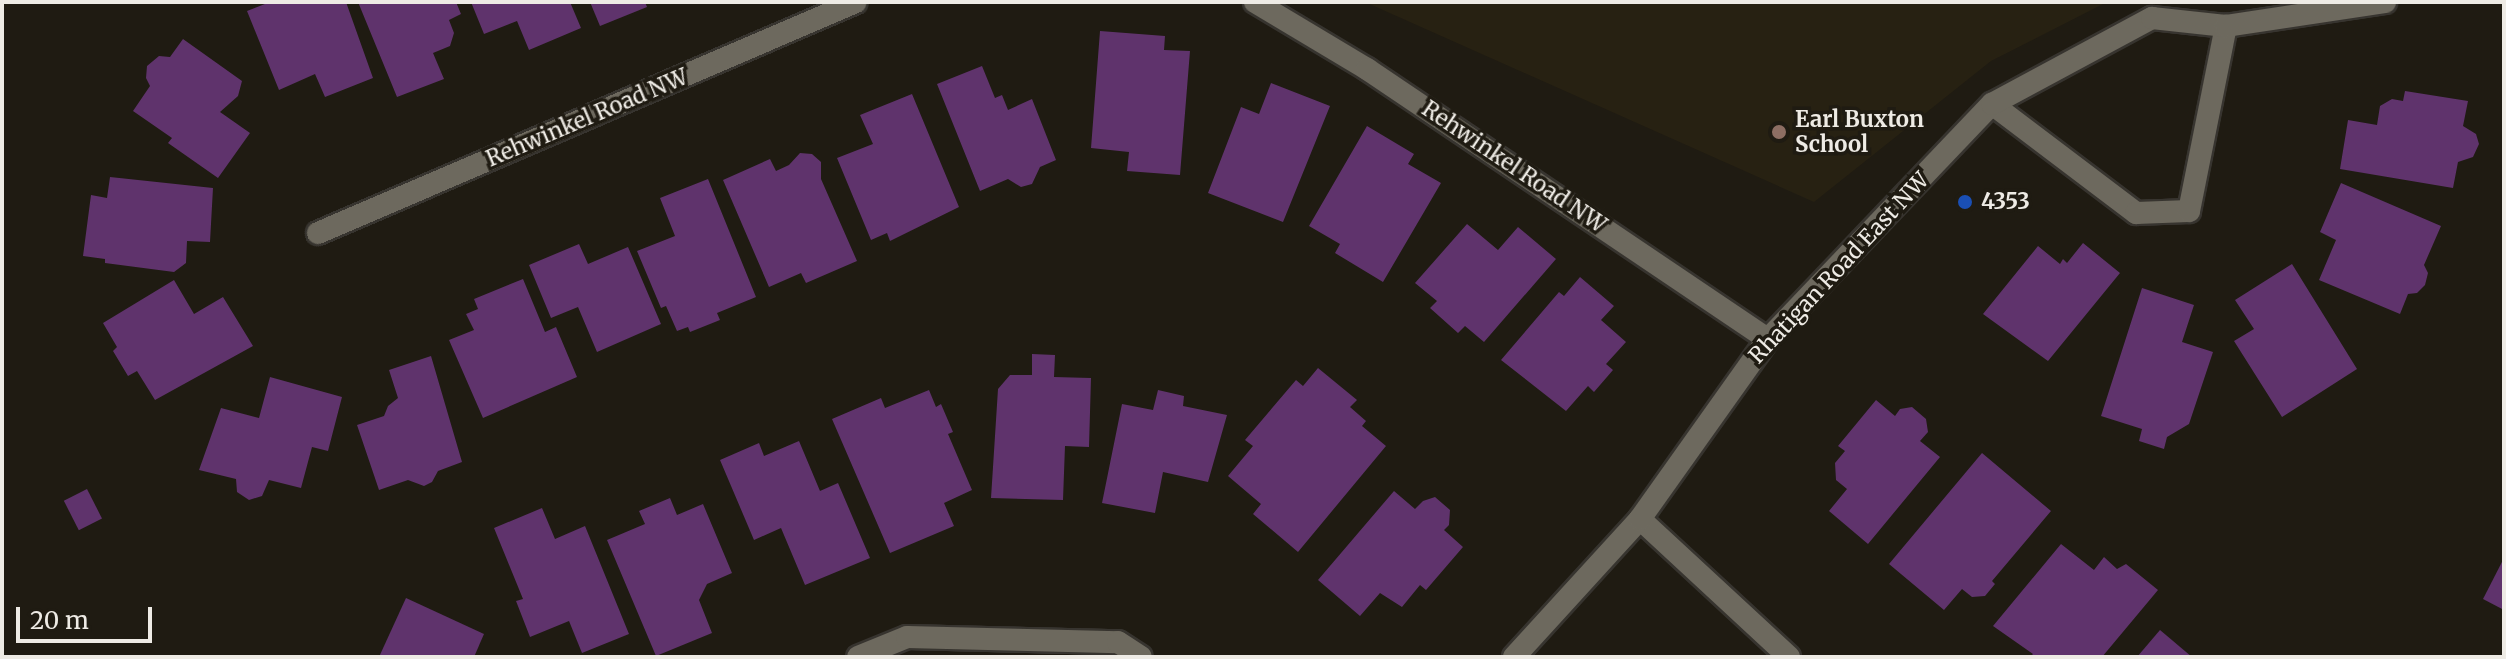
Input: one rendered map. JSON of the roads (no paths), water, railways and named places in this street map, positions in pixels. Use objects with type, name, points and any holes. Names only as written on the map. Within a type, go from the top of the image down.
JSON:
[{"type":"street","name":"Rehwinkel Road NW","points":[[318,233],[856,2]]},
{"type":"street","name":"Rehwinkel Road NW","points":[[1255,2],[1367,69],[1768,339]]},
{"type":"street","name":"Rhatigan Road East NW","points":[[1514,657],[1640,519],[1768,339],[1992,104],[2152,18],[2226,26],[2385,2]]},
{"type":"street","points":[[1992,104],[2136,213],[2189,211],[2226,26]]},
{"type":"street","points":[[1640,519],[1789,657]]},
{"type":"street","points":[[858,657],[907,637],[1118,642],[1141,657]]},
{"type":"place","name":"Earl Buxton School","points":[[1779,132]]},
{"type":"place","name":"4353","points":[[1965,202]]}]
